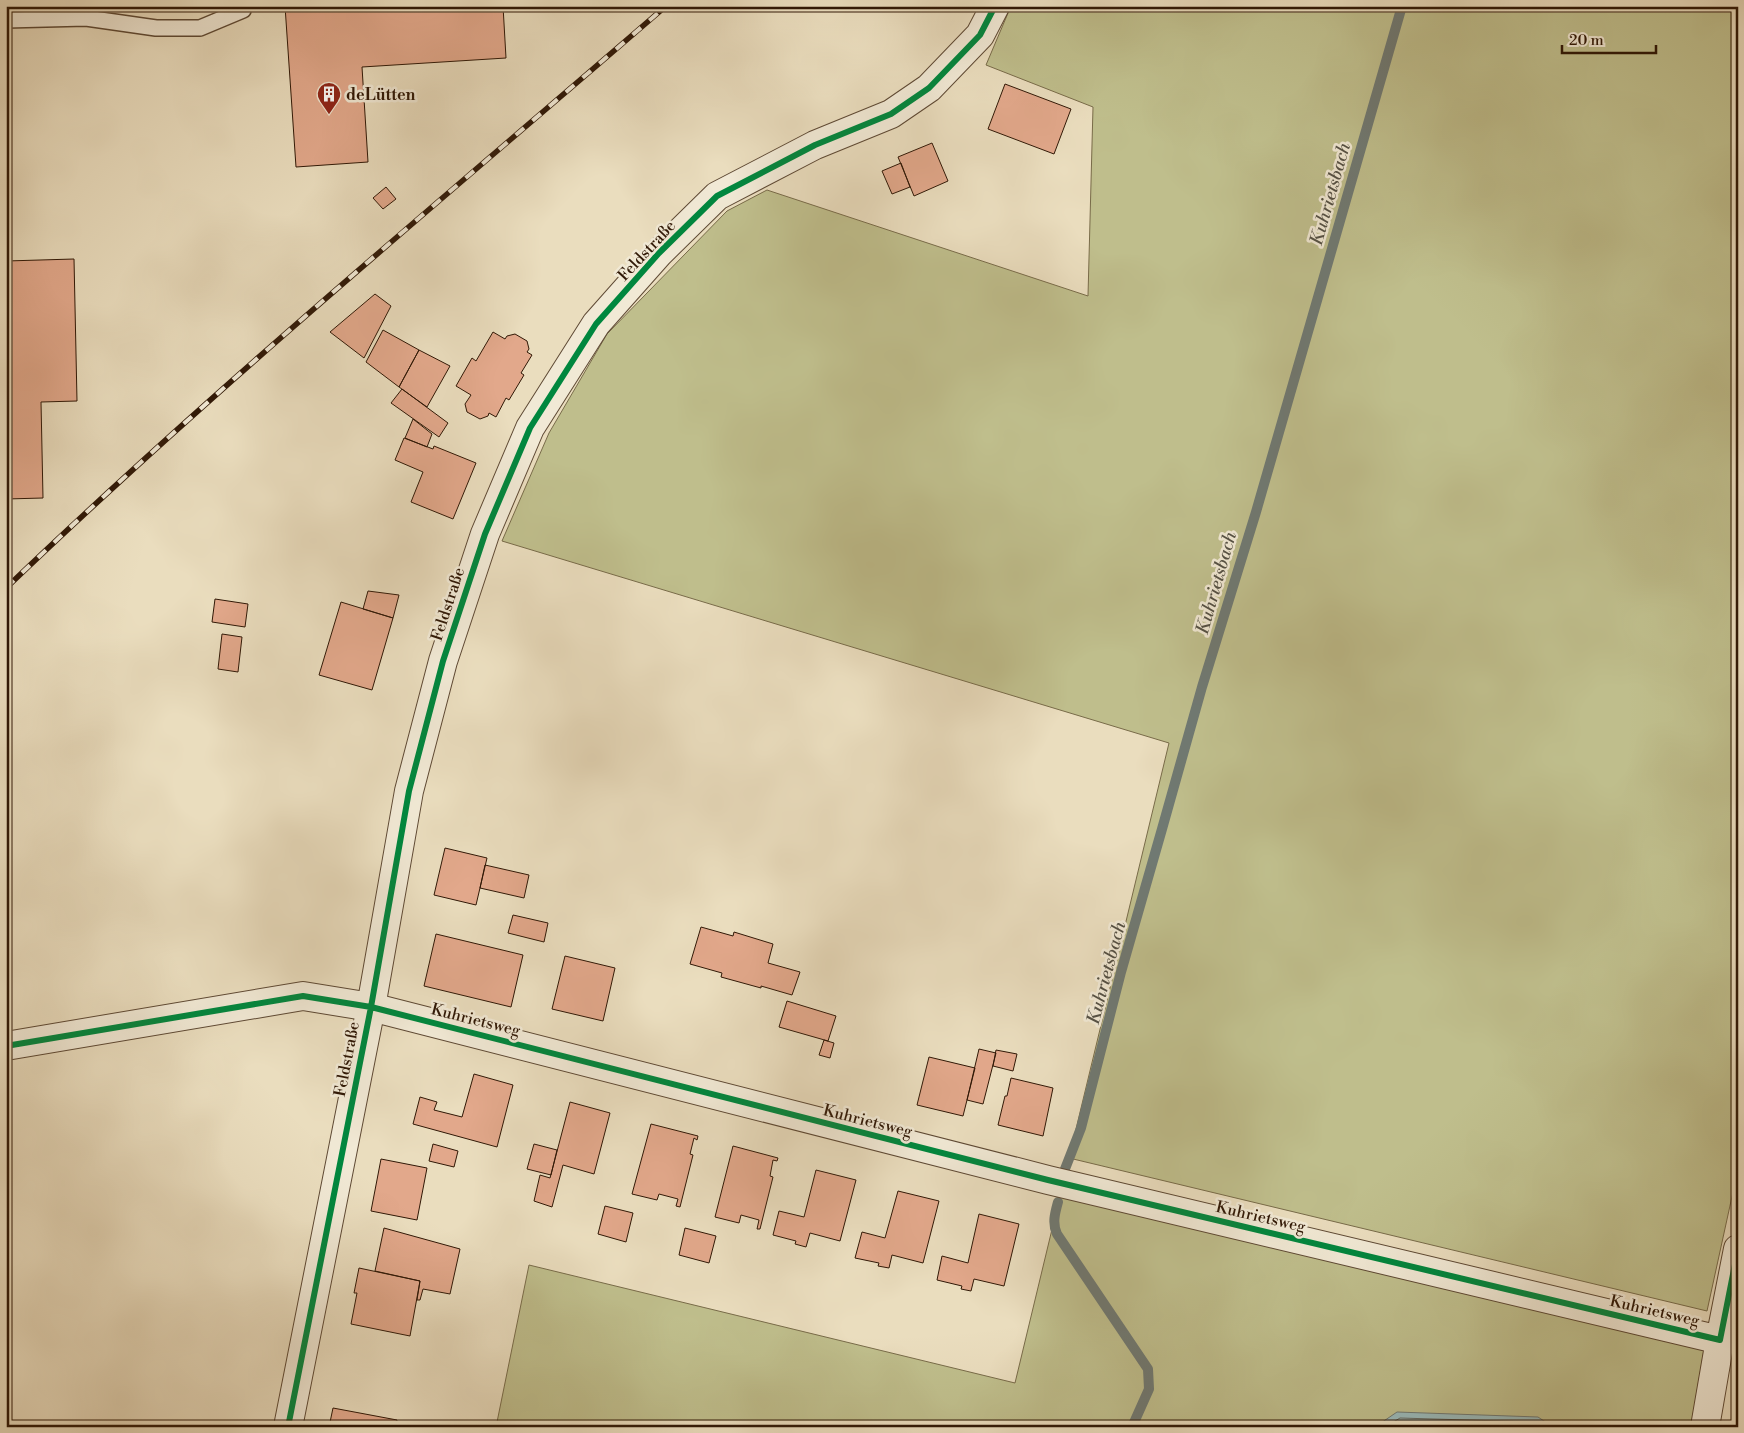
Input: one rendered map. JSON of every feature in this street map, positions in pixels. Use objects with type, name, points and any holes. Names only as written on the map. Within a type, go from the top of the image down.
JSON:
[{"type":"street","name":"Feldstraße","points":[[288,1427],[371,1007],[409,791],[443,661],[485,534],[530,428],[596,324],[659,253],[717,196],[815,145],[891,114],[929,88],[980,35],[994,6]]},
{"type":"street","name":"Kuhrietsweg","points":[[6,1046],[303,996],[371,1007],[1038,1178],[1720,1340]]},
{"type":"street","points":[[1705,1427],[1738,1250]]},
{"type":"lane","points":[[6,20],[86,18],[156,28],[200,28],[243,10],[243,6]]},
{"type":"shaded area","points":[[1011,6],[1738,6],[1738,1169],[1707,1311],[1069,1158],[1169,743],[502,541],[549,433],[607,334],[727,211],[767,190],[1088,296],[1093,107],[986,65]]},
{"type":"shaded area","points":[[1061,1192],[1705,1344],[1691,1427],[496,1427],[529,1265],[1015,1383]]},
{"type":"water","points":[[1397,1412],[1538,1417],[1553,1427],[1375,1427]]},
{"type":"building","name":"deLütten","points":[[285,6],[503,6],[506,58],[362,67],[368,162],[296,167]]},
{"type":"building","points":[[1005,84],[1071,109],[1054,154],[988,129]]},
{"type":"building","points":[[932,143],[948,181],[914,196],[898,157]]},
{"type":"building","points":[[901,163],[910,187],[892,194],[882,171]]},
{"type":"building","points":[[386,187],[396,199],[383,209],[373,198]]},
{"type":"building","points":[[74,259],[77,401],[41,402],[43,498],[6,499],[6,261]]},
{"type":"building","points":[[375,294],[391,306],[364,358],[330,332]]},
{"type":"building","points":[[383,330],[419,350],[399,387],[366,362]]},
{"type":"building","points":[[493,332],[505,339],[507,336],[515,334],[527,341],[529,349],[527,352],[532,355],[521,373],[524,375],[509,400],[506,398],[496,417],[489,413],[488,416],[480,419],[467,412],[465,404],[471,395],[456,386],[472,358],[476,361]]},
{"type":"building","points":[[419,350],[450,366],[427,407],[399,387]]},
{"type":"building","points":[[402,389],[448,423],[439,437],[391,403]]},
{"type":"building","points":[[413,419],[432,434],[427,447],[405,438]]},
{"type":"building","points":[[404,438],[433,449],[434,446],[476,463],[453,519],[411,502],[423,472],[395,460]]},
{"type":"building","points":[[368,591],[399,595],[393,618],[363,609]]},
{"type":"building","points":[[215,599],[248,604],[245,627],[212,622]]},
{"type":"building","points":[[341,602],[393,618],[372,690],[319,675]]},
{"type":"building","points":[[222,634],[242,637],[238,672],[218,669]]},
{"type":"building","points":[[445,848],[487,858],[476,905],[434,895]]},
{"type":"building","points":[[485,865],[529,875],[524,898],[480,888]]},
{"type":"building","points":[[513,915],[548,923],[544,942],[508,933]]},
{"type":"building","points":[[701,927],[733,936],[734,932],[773,944],[768,963],[800,972],[792,995],[721,977],[722,973],[690,964]]},
{"type":"building","points":[[436,934],[523,955],[511,1007],[424,986]]},
{"type":"building","points":[[565,956],[615,968],[603,1021],[552,1009]]},
{"type":"building","points":[[787,1001],[836,1016],[828,1041],[779,1027]]},
{"type":"building","points":[[824,1040],[834,1043],[830,1058],[819,1055]]},
{"type":"building","points":[[979,1049],[996,1053],[983,1104],[967,1100]]},
{"type":"building","points":[[996,1050],[1017,1054],[1013,1071],[993,1066]]},
{"type":"building","points":[[929,1057],[975,1068],[963,1116],[917,1105]]},
{"type":"building","points":[[474,1074],[513,1085],[497,1147],[413,1124],[420,1097],[437,1102],[434,1110],[462,1117]]},
{"type":"building","points":[[1011,1078],[1053,1088],[1043,1136],[998,1125]]},
{"type":"building","points":[[570,1102],[610,1113],[594,1174],[563,1165],[552,1207],[534,1201],[540,1175],[550,1178]]},
{"type":"building","points":[[651,1124],[698,1136],[697,1140],[694,1138],[690,1154],[693,1155],[680,1207],[676,1206],[678,1199],[659,1194],[657,1200],[632,1194]]},
{"type":"building","points":[[433,1144],[458,1151],[454,1167],[429,1161]]},
{"type":"building","points":[[534,1144],[557,1150],[551,1175],[527,1169]]},
{"type":"building","points":[[733,1146],[778,1158],[777,1161],[773,1160],[770,1176],[773,1177],[760,1229],[757,1229],[759,1220],[741,1215],[739,1223],[715,1217]]},
{"type":"building","points":[[381,1159],[427,1168],[417,1220],[371,1211]]},
{"type":"building","points":[[816,1170],[856,1180],[840,1241],[810,1233],[806,1247],[795,1244],[796,1241],[773,1235],[779,1211],[804,1217]]},
{"type":"building","points":[[898,1191],[939,1201],[923,1263],[892,1255],[889,1268],[878,1266],[879,1263],[855,1258],[862,1232],[885,1238]]},
{"type":"building","points":[[605,1206],[633,1213],[626,1242],[598,1234]]},
{"type":"building","points":[[979,1214],[1019,1224],[1004,1286],[974,1279],[971,1291],[961,1289],[962,1286],[937,1280],[942,1256],[968,1263]]},
{"type":"building","points":[[384,1228],[460,1249],[450,1294],[423,1289],[420,1300],[417,1300],[420,1281],[375,1271]]},
{"type":"building","points":[[685,1228],[716,1236],[709,1263],[679,1255]]},
{"type":"building","points":[[359,1268],[420,1281],[410,1336],[351,1324],[357,1293],[354,1293]]},
{"type":"building","points":[[333,1408],[397,1420],[396,1427],[329,1427]]},
{"type":"waterway","name":"Kuhrietsbach","points":[[1065,1169],[1081,1128],[1121,972],[1202,687],[1256,512],[1402,6]]},
{"type":"waterway","name":"Kuhrietsbach","points":[[1058,1202],[1054,1222],[1057,1234],[1148,1369],[1149,1389],[1132,1427]]},
{"type":"railway","points":[[6,588],[167,438],[249,365],[666,6]]},
{"type":"cycle path","points":[[288,1427],[371,1007],[409,791],[443,661],[485,534],[530,428],[596,324],[659,253],[717,196],[815,145],[891,114],[929,88],[980,35],[995,6]]},
{"type":"cycle path","points":[[6,1046],[303,996],[371,1007],[1048,1180],[1720,1340],[1738,1249]]},
{"type":"place","name":"deLütten","points":[[329,115]]}]
